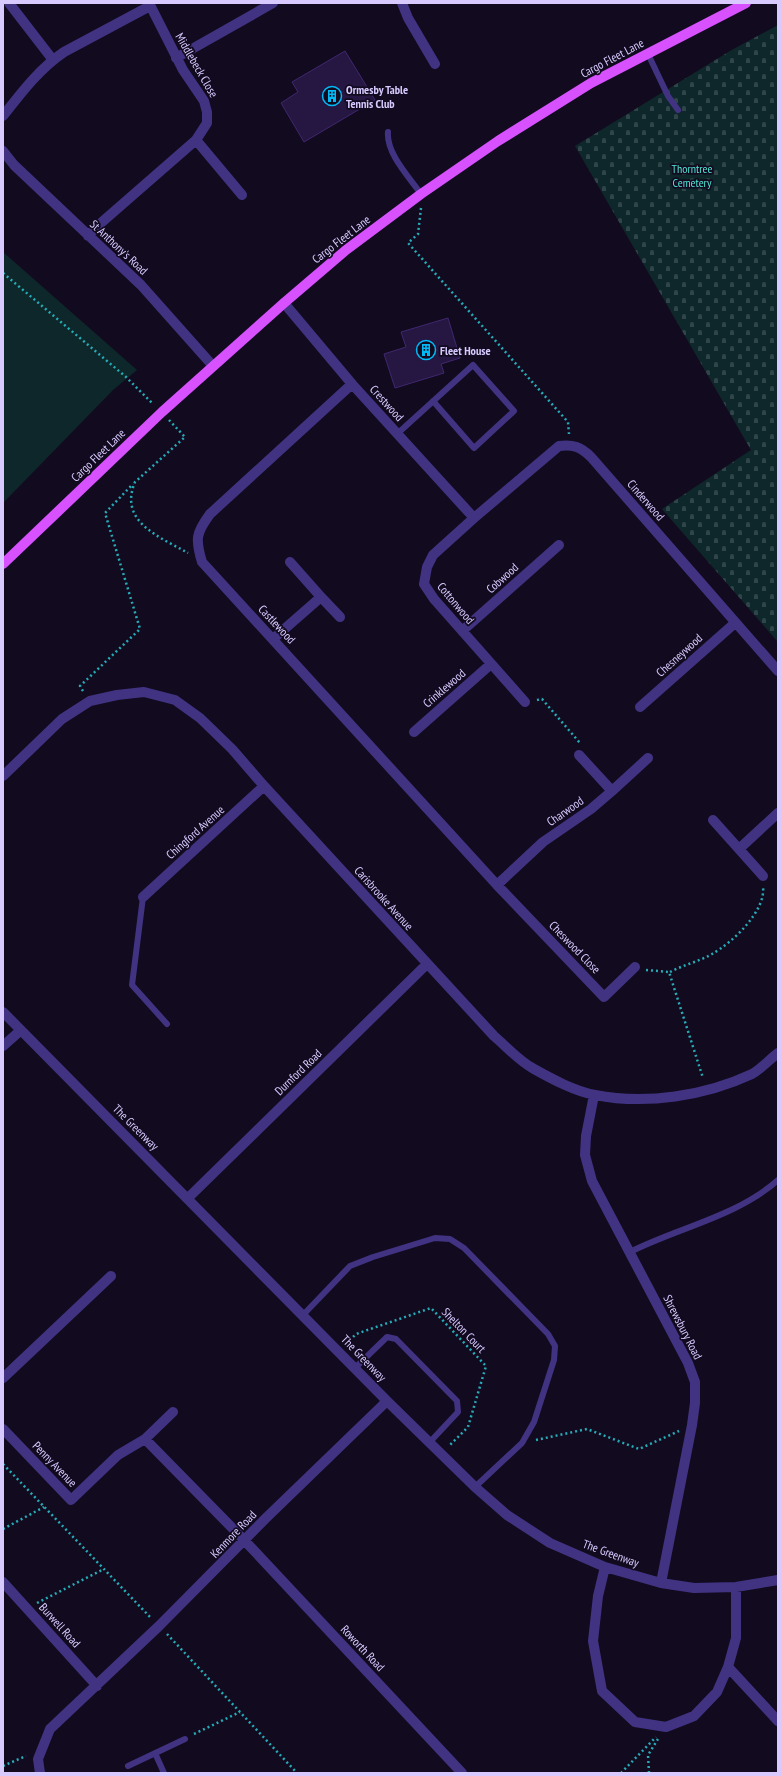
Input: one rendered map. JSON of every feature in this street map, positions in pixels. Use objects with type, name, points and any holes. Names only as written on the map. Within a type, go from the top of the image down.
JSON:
[{"type":"main road","name":"Cargo Fleet Lane","points":[[3,564],[162,412],[346,250],[421,194],[498,141],[585,87],[746,3]]},
{"type":"street","points":[[9,3],[52,60]]},
{"type":"street","points":[[176,58],[273,3]]},
{"type":"street","points":[[402,3],[408,18],[435,64]]},
{"type":"street","points":[[3,116],[38,73],[52,60],[150,4]]},
{"type":"street","name":"Middlebeck Close","points":[[88,236],[196,140],[207,123],[207,112],[204,101],[176,58],[150,4]]},
{"type":"street","points":[[196,140],[242,195]]},
{"type":"street","name":"St Anthony's Road","points":[[3,151],[14,165],[141,285],[213,366]]},
{"type":"street","name":"Crestwood","points":[[284,303],[352,384],[474,518]]},
{"type":"street","name":"Castlewood","points":[[352,384],[210,514],[199,529],[196,544],[202,562],[274,639],[497,885]]},
{"type":"street","points":[[474,518],[559,446],[570,444]]},
{"type":"street","name":"Cinderwood","points":[[570,444],[582,448],[591,456],[778,671]]},
{"type":"street","name":"Cottonwood","points":[[474,518],[434,555],[427,567],[424,584],[434,599],[525,702]]},
{"type":"street","name":"Cobwood","points":[[462,630],[558,545]]},
{"type":"street","points":[[290,562],[340,617]]},
{"type":"street","points":[[274,639],[322,597]]},
{"type":"street","name":"Chesneywood","points":[[640,707],[735,623]]},
{"type":"street","name":"Crinklewood","points":[[414,732],[491,664]]},
{"type":"street","name":"Carisbrooke Avenue","points":[[3,776],[62,718],[90,701],[117,694],[144,692],[175,700],[200,718],[232,749],[264,786],[494,1036],[532,1068],[564,1084],[594,1095],[632,1100],[672,1096],[706,1090],[753,1073],[778,1053]]},
{"type":"street","points":[[579,755],[612,791]]},
{"type":"street","name":"Charwood","points":[[497,885],[543,842],[585,813],[648,758]]},
{"type":"street","name":"Chingford Avenue","points":[[143,897],[264,786]]},
{"type":"street","points":[[739,849],[778,813]]},
{"type":"street","points":[[713,820],[762,876]]},
{"type":"street","name":"Cheswood Close","points":[[497,885],[604,997],[635,967]]},
{"type":"street","name":"Durnford Road","points":[[188,1198],[427,964]]},
{"type":"street","name":"The Greenway","points":[[3,1012],[387,1401],[475,1487],[507,1515],[550,1543],[605,1567],[661,1583],[694,1588],[736,1587],[778,1580]]},
{"type":"street","points":[[3,1046],[21,1030]]},
{"type":"street","name":"Shrewsbury Road","points":[[594,1095],[586,1136],[585,1156],[592,1181],[691,1369],[695,1382],[695,1403],[692,1425],[661,1583]]},
{"type":"street","points":[[3,1378],[111,1276]]},
{"type":"street","name":"Kenmore Road","points":[[38,1759],[50,1728],[97,1686],[266,1518],[387,1401]]},
{"type":"street","name":"Penny Avenue","points":[[3,1429],[71,1500],[118,1455],[145,1439],[173,1412]]},
{"type":"street","points":[[145,1439],[244,1541]]},
{"type":"street","name":"Roworth Road","points":[[244,1541],[462,1773]]},
{"type":"street","points":[[605,1567],[598,1596],[593,1641],[602,1691],[635,1722],[666,1727],[694,1716],[717,1692],[728,1667],[736,1638],[736,1587]]},
{"type":"street","name":"Burwell Road","points":[[3,1582],[97,1686]]},
{"type":"street","points":[[728,1667],[778,1721]]},
{"type":"street","points":[[38,1759],[40,1773]]},
{"type":"lane","points":[[648,54],[668,96],[678,110]]},
{"type":"lane","points":[[388,132],[387,140],[390,149],[421,194]]},
{"type":"lane","points":[[397,434],[433,401],[473,365],[514,411],[474,448],[433,401]]},
{"type":"lane","points":[[143,897],[132,985],[168,1024]]},
{"type":"lane","points":[[630,1252],[745,1202],[764,1192],[778,1180]]},
{"type":"lane","points":[[303,1315],[350,1266],[373,1257],[435,1238],[450,1239],[464,1248],[548,1334],[555,1346],[554,1360],[534,1422],[522,1443],[475,1487]]},
{"type":"lane","points":[[355,1368],[388,1337],[396,1339],[457,1401],[458,1412],[429,1442]]},
{"type":"lane","points":[[128,1766],[185,1739]]},
{"type":"lane","points":[[155,1753],[164,1773]]},
{"type":"path","points":[[421,194],[421,212],[418,234],[408,243],[568,422],[570,444]]},
{"type":"path","points":[[3,273],[126,377],[185,437],[135,482],[105,513],[140,629],[80,686],[90,701]]},
{"type":"path","points":[[135,482],[131,491],[130,502],[136,519],[145,528],[202,562]]},
{"type":"path","points":[[525,702],[542,699],[580,744],[579,755]]},
{"type":"path","points":[[635,967],[650,972],[670,972],[712,954],[726,945],[755,914],[764,895],[762,876]]},
{"type":"path","points":[[670,972],[706,1090]]},
{"type":"path","name":"Shelton Court","points":[[338,1351],[356,1334],[431,1308],[486,1366],[468,1427],[441,1454]]},
{"type":"path","points":[[522,1443],[587,1430],[639,1450],[692,1425]]},
{"type":"path","points":[[3,1529],[44,1507]]},
{"type":"path","points":[[27,1608],[104,1569]]},
{"type":"path","points":[[185,1739],[240,1712]]},
{"type":"path","points":[[621,1773],[666,1727]]},
{"type":"path","points":[[649,1773],[648,1755],[666,1727]]},
{"type":"path","points":[[3,1766],[25,1756],[38,1759]]},
{"type":"green space","name":"Thorntree Cemetery","points":[[778,25],[778,642],[662,509],[751,450],[575,146],[730,51]]},
{"type":"green space","points":[[3,252],[137,370],[113,390],[3,503]]},
{"type":"building","name":"Ormesby Table Tennis Club","points":[[345,51],[375,100],[304,142],[281,103],[298,92],[292,82]]},
{"type":"building","name":"Fleet House","points":[[448,318],[460,358],[441,364],[444,373],[395,388],[384,354],[406,347],[401,332]]},
{"type":"place","name":"Ormesby Table Tennis Club","points":[[332,96]]},
{"type":"place","name":"Fleet House","points":[[426,350]]}]
